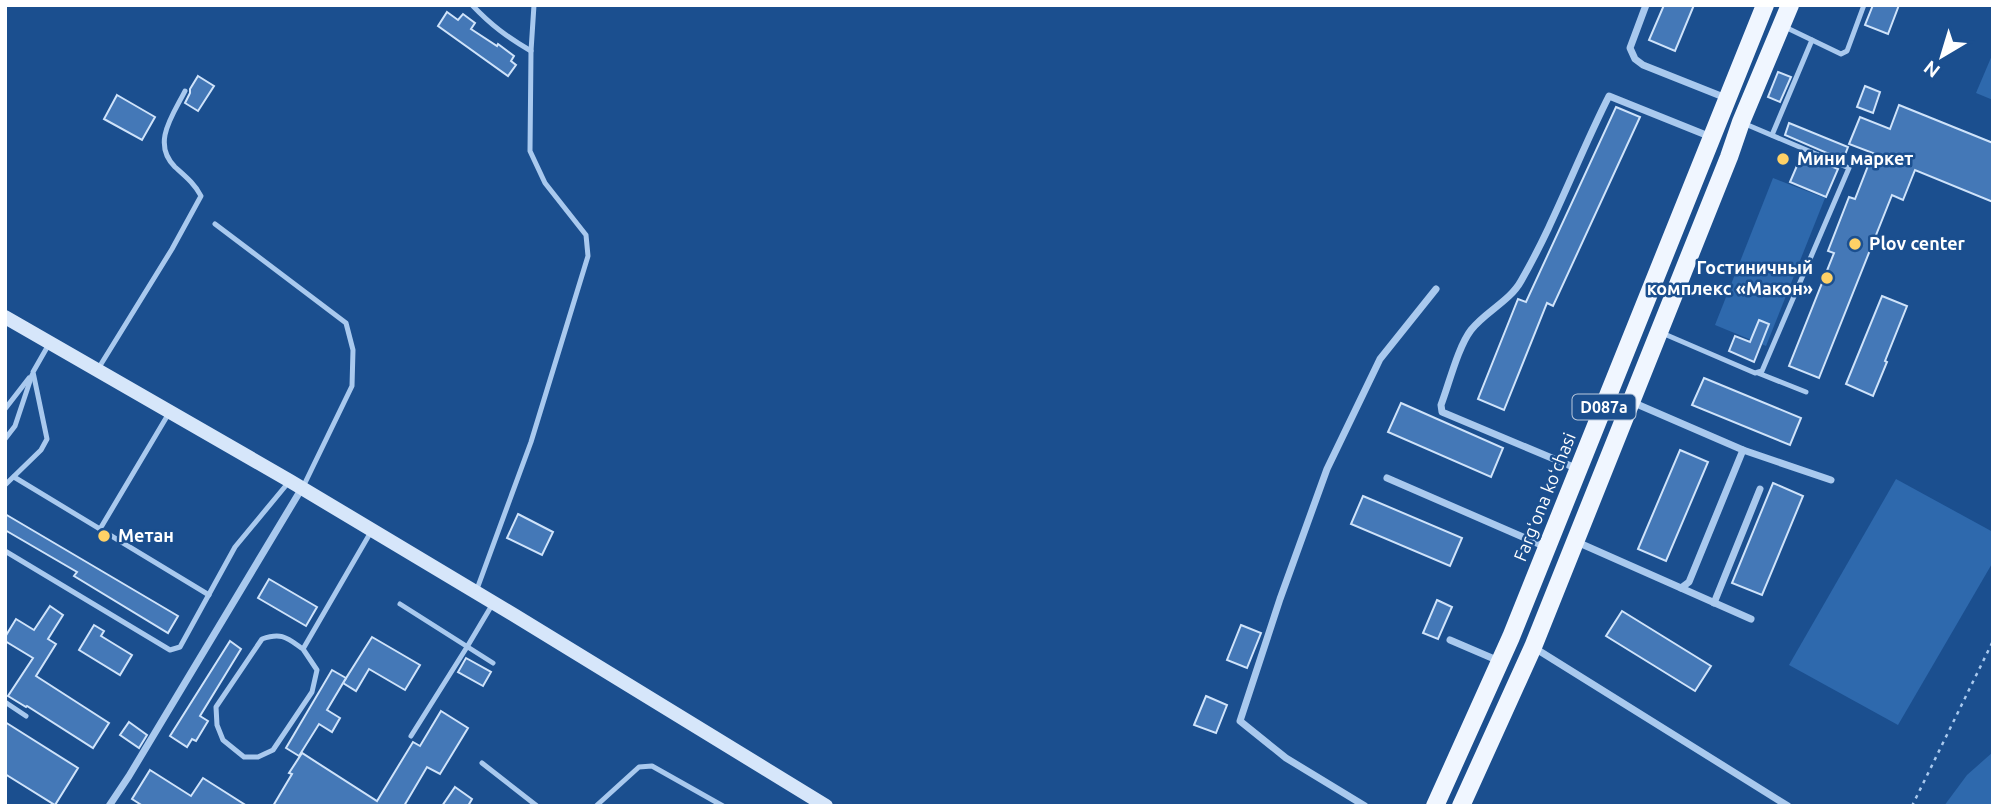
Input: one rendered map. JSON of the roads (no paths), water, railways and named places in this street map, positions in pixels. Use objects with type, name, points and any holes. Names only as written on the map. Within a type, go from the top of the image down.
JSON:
[{"type":"main road","name":"Fargʻona koʻchasi","points":[[1435,806],[1500,661],[1547,547],[1765,5]]},
{"type":"main road","name":"D087a","points":[[1461,806],[1533,647],[1790,5]]},
{"type":"main road","points":[[5,317],[372,530],[826,806]]},
{"type":"street","points":[[1646,5],[1630,48],[1635,59],[1643,65],[1728,99]]},
{"type":"street","points":[[1578,469],[1442,412],[1441,405],[1464,342],[1472,330],[1519,284],[1609,96],[1712,137]]},
{"type":"street","points":[[1365,806],[1286,758],[1240,721],[1326,469],[1380,359],[1436,289]]},
{"type":"street","points":[[1632,402],[1743,450],[1831,480]]},
{"type":"street","points":[[1681,588],[1689,582],[1743,450]]},
{"type":"street","points":[[1387,478],[1547,547]]},
{"type":"street","points":[[109,806],[130,776],[296,485]]},
{"type":"street","points":[[1714,603],[1759,489]]},
{"type":"street","points":[[1575,541],[1751,619]]},
{"type":"street","points":[[1450,640],[1500,661]]},
{"type":"street","points":[[1533,647],[1788,806]]},
{"type":"lane","points":[[472,5],[498,30],[530,51]]},
{"type":"lane","points":[[475,592],[531,442],[588,256],[586,234],[545,183],[530,151],[530,51],[534,5]]},
{"type":"lane","points":[[1782,25],[1841,54],[1847,51],[1864,5]]},
{"type":"lane","points":[[1772,135],[1812,40]]},
{"type":"lane","points":[[97,371],[172,249],[201,196],[198,189],[168,160],[165,152],[165,131],[185,91]]},
{"type":"lane","points":[[1741,122],[1849,168],[1763,369],[1758,373]]},
{"type":"lane","points":[[5,551],[170,650],[180,647],[235,547],[296,485],[352,386],[353,366],[346,323],[215,224]]},
{"type":"lane","points":[[1659,332],[1806,392]]},
{"type":"lane","points":[[5,409],[33,372],[49,344]]},
{"type":"lane","points":[[5,439],[15,425],[33,372]]},
{"type":"lane","points":[[5,485],[41,450],[47,439],[33,372]]},
{"type":"lane","points":[[100,529],[169,413]]},
{"type":"lane","points":[[13,477],[209,595]]},
{"type":"lane","points":[[303,649],[372,530]]},
{"type":"lane","points":[[411,736],[493,603]]},
{"type":"lane","points":[[400,604],[493,663]]},
{"type":"lane","points":[[274,635],[287,638],[303,649],[317,670],[312,692],[272,750],[258,757],[244,757],[223,740],[217,725],[216,707],[262,639],[274,635]]},
{"type":"lane","points":[[5,702],[26,716]]},
{"type":"lane","points":[[482,763],[537,806]]},
{"type":"lane","points":[[596,806],[639,767],[652,766],[723,806]]},
{"type":"place","name":"Мини маркет","points":[[1783,159]]},
{"type":"place","name":"Plov center","points":[[1855,244]]},
{"type":"place","name":"Гостиничный комплекс «Макон»","points":[[1827,278]]},
{"type":"place","name":"Метан","points":[[104,536]]}]
